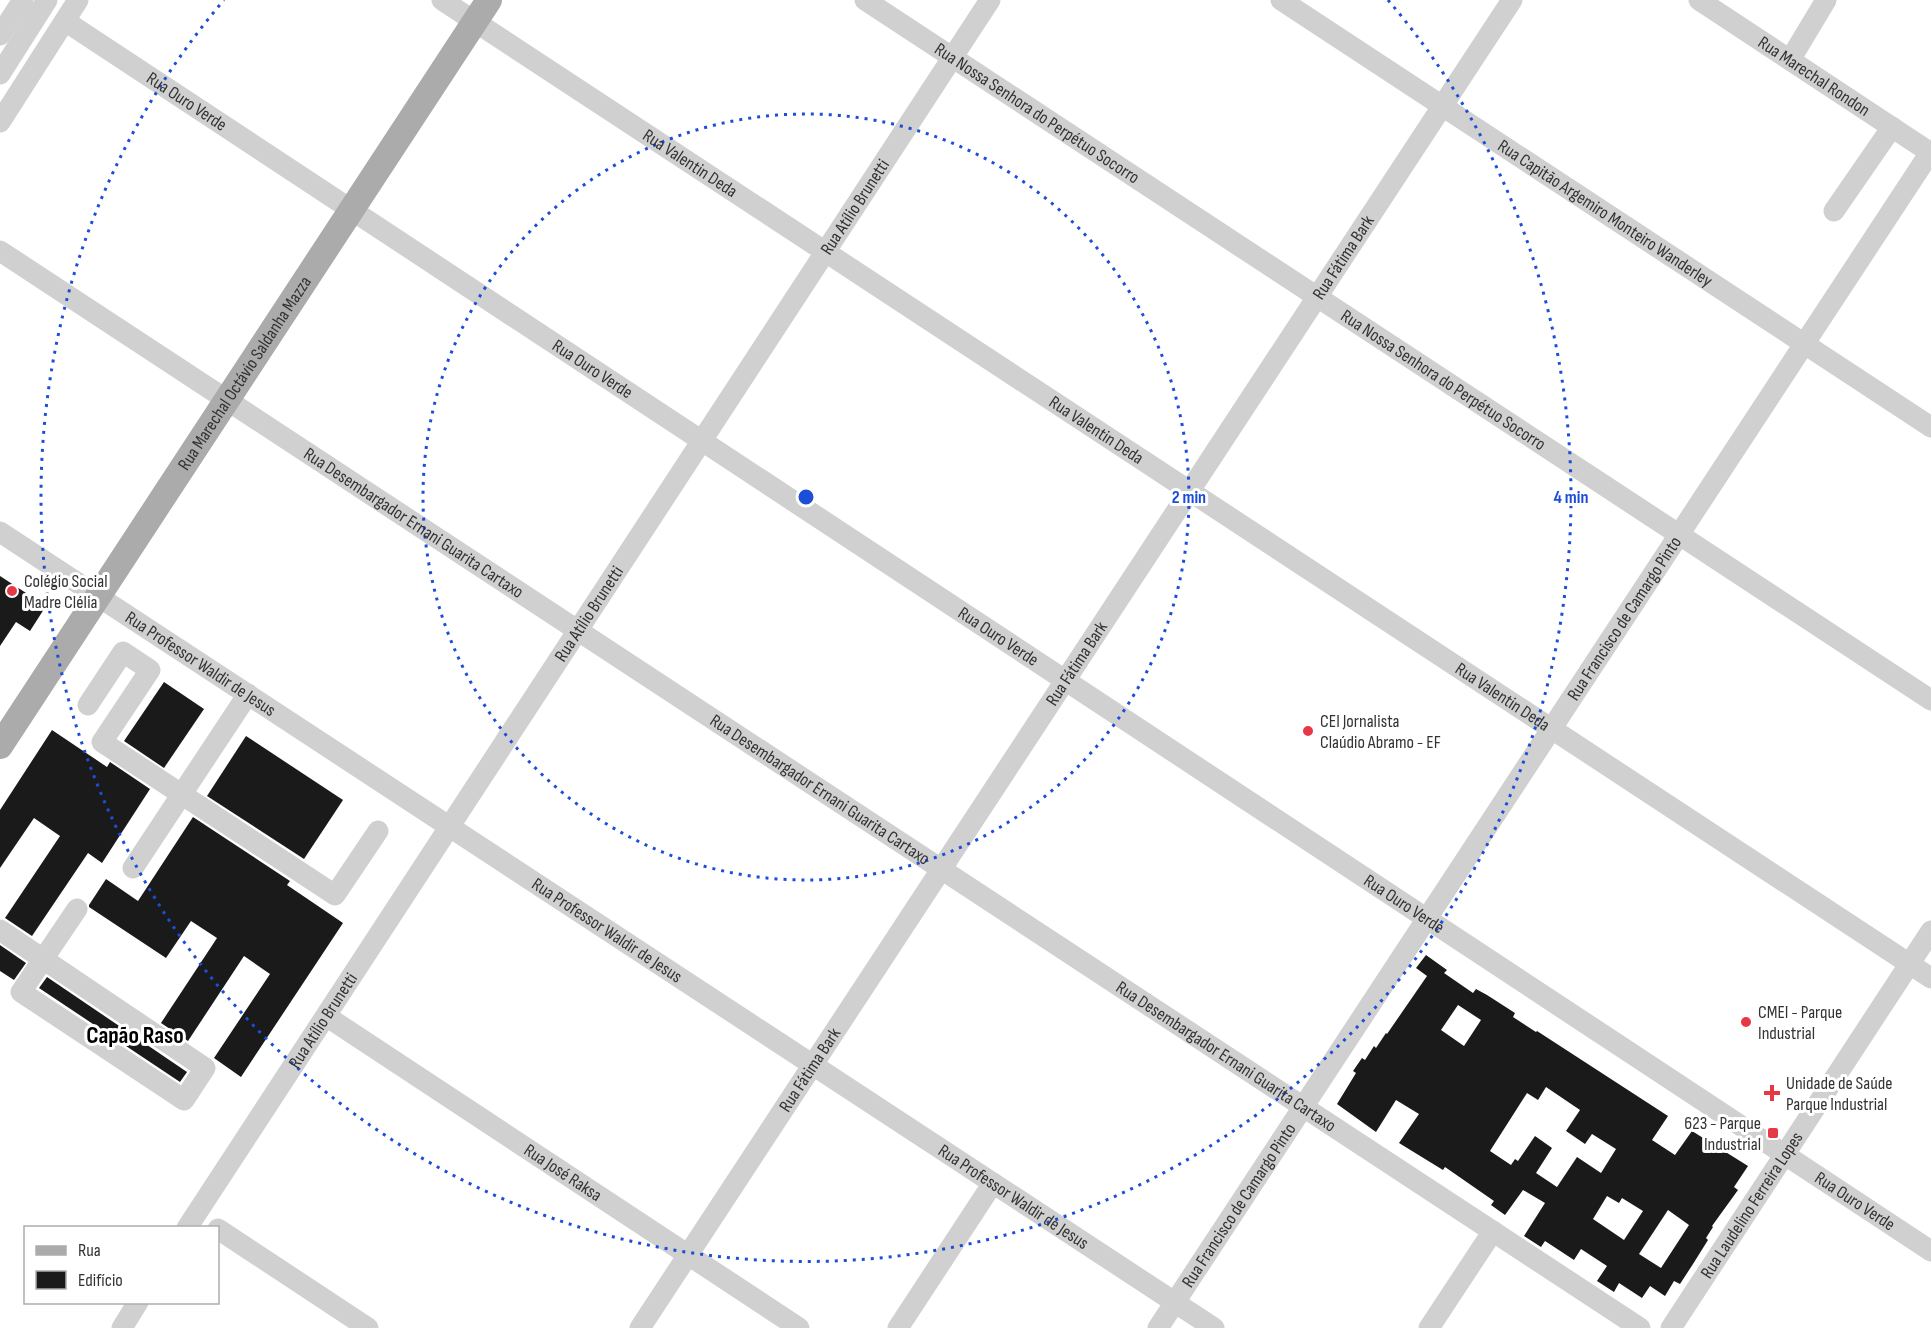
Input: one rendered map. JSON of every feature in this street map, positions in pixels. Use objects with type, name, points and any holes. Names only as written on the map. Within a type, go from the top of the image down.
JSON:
[{"type":"main road","name":"Rua Marechal Octávio Saldanha Mazza","points":[[0,746],[489,0]]},
{"type":"street","points":[[0,35],[23,0]]},
{"type":"street","points":[[0,74],[48,0]]},
{"type":"street","points":[[0,122],[78,0]]},
{"type":"street","name":"Rua Valentin Deda","points":[[442,0],[1931,978]]},
{"type":"street","name":"Rua Nossa Senhora do Perpétuo Socorro","points":[[864,0],[1931,700]]},
{"type":"street","name":"Rua Atílio Brunetti","points":[[191,1221],[990,0]]},
{"type":"street","name":"Rua Capitão Argemiro Monteiro Wanderley","points":[[1281,0],[1931,427]]},
{"type":"street","name":"Rua Fátima Bark","points":[[640,1328],[1512,0]]},
{"type":"street","name":"Rua Marechal Rondon","points":[[1699,0],[1931,152]]},
{"type":"street","points":[[1790,60],[1826,0]]},
{"type":"street","name":"Rua Ouro Verde","points":[[65,21],[1931,1251]]},
{"type":"street","points":[[1834,211],[1892,127]]},
{"type":"street","name":"Rua Francisco de Camargo Pinto","points":[[1158,1328],[1931,152]]},
{"type":"street","name":"Rua Desembargador Ernani Guarita Cartaxo","points":[[0,251],[1640,1328]]},
{"type":"street","name":"Rua Professor Waldir de Jesus","points":[[0,532],[1214,1328]]},
{"type":"street","points":[[88,705],[123,652],[150,670],[102,742],[335,895],[378,831]]},
{"type":"street","points":[[133,868],[248,694]]},
{"type":"street","points":[[0,930],[43,959],[205,1068],[184,1100],[21,992],[43,959],[77,909]]},
{"type":"street","name":"Rua Laudelino Ferreira Lopes","points":[[1671,1328],[1931,931]]},
{"type":"street","name":"Rua José Raksa","points":[[326,1016],[799,1328]]},
{"type":"street","points":[[898,1328],[993,1183]]},
{"type":"street","points":[[191,1221],[209,1226]]},
{"type":"street","points":[[219,1230],[368,1328]]},
{"type":"street","points":[[1429,1328],[1493,1231]]},
{"type":"street","points":[[122,1328],[137,1304]]},
{"type":"building","name":"Colégio Social Madre Clélia","points":[[0,576],[46,606],[30,631],[16,622],[0,646]]},
{"type":"building","points":[[164,682],[204,709],[164,768],[124,741]]},
{"type":"building","points":[[52,730],[107,767],[110,762],[150,789],[102,863],[88,853],[32,936],[5,918],[60,836],[34,818],[0,868],[0,810]]},
{"type":"building","points":[[246,736],[343,800],[304,859],[207,796]]},
{"type":"building","points":[[193,817],[290,881],[287,885],[343,923],[241,1077],[214,1058],[270,974],[244,956],[188,1041],[161,1023],[217,938],[191,921],[166,958],[89,907],[106,879],[138,901]]},
{"type":"building","points":[[0,945],[26,963],[14,980],[0,971]]},
{"type":"building","points":[[1426,955],[1447,970],[1444,973],[1473,993],[1476,989],[1487,995],[1515,1013],[1513,1017],[1668,1116],[1652,1140],[1675,1155],[1692,1131],[1748,1166],[1734,1187],[1738,1190],[1712,1226],[1706,1238],[1708,1240],[1693,1264],[1680,1284],[1674,1281],[1665,1296],[1650,1286],[1642,1298],[1619,1283],[1614,1292],[1597,1281],[1607,1266],[1581,1249],[1574,1260],[1545,1241],[1541,1247],[1524,1236],[1545,1203],[1523,1190],[1505,1215],[1491,1205],[1494,1201],[1445,1167],[1443,1170],[1399,1143],[1419,1114],[1396,1100],[1376,1132],[1337,1104],[1356,1073],[1353,1071],[1362,1058],[1365,1060],[1374,1046],[1376,1048],[1427,976],[1416,968]],"holes":[[[1458,1005],[1481,1020],[1464,1046],[1441,1030]],[[1546,1087],[1580,1110],[1566,1131],[1585,1144],[1592,1134],[1616,1149],[1601,1173],[1577,1157],[1557,1187],[1536,1173],[1552,1148],[1535,1136],[1518,1161],[1515,1159],[1511,1165],[1490,1151],[1527,1093],[1538,1100]],[[1607,1196],[1619,1203],[1622,1198],[1643,1211],[1624,1240],[1593,1219]],[[1668,1210],[1689,1225],[1661,1268],[1639,1254]]]},
{"type":"building","points":[[47,977],[187,1072],[180,1082],[39,988]]},
{"type":"place","name":"Colégio Social Madre Clélia","points":[[12,591]]},
{"type":"place","name":"CEI Jornalista Claúdio Abramo - EF","points":[[1308,731]]},
{"type":"place","name":"CMEI - Parque Industrial","points":[[1746,1022]]},
{"type":"place","name":"Unidade de Saúde Parque Industrial","points":[[1772,1093]]},
{"type":"place","name":"623 - Parque Industrial","points":[[1773,1133]]},
{"type":"district","name":"Capão Raso","points":[[135,1035]]}]
